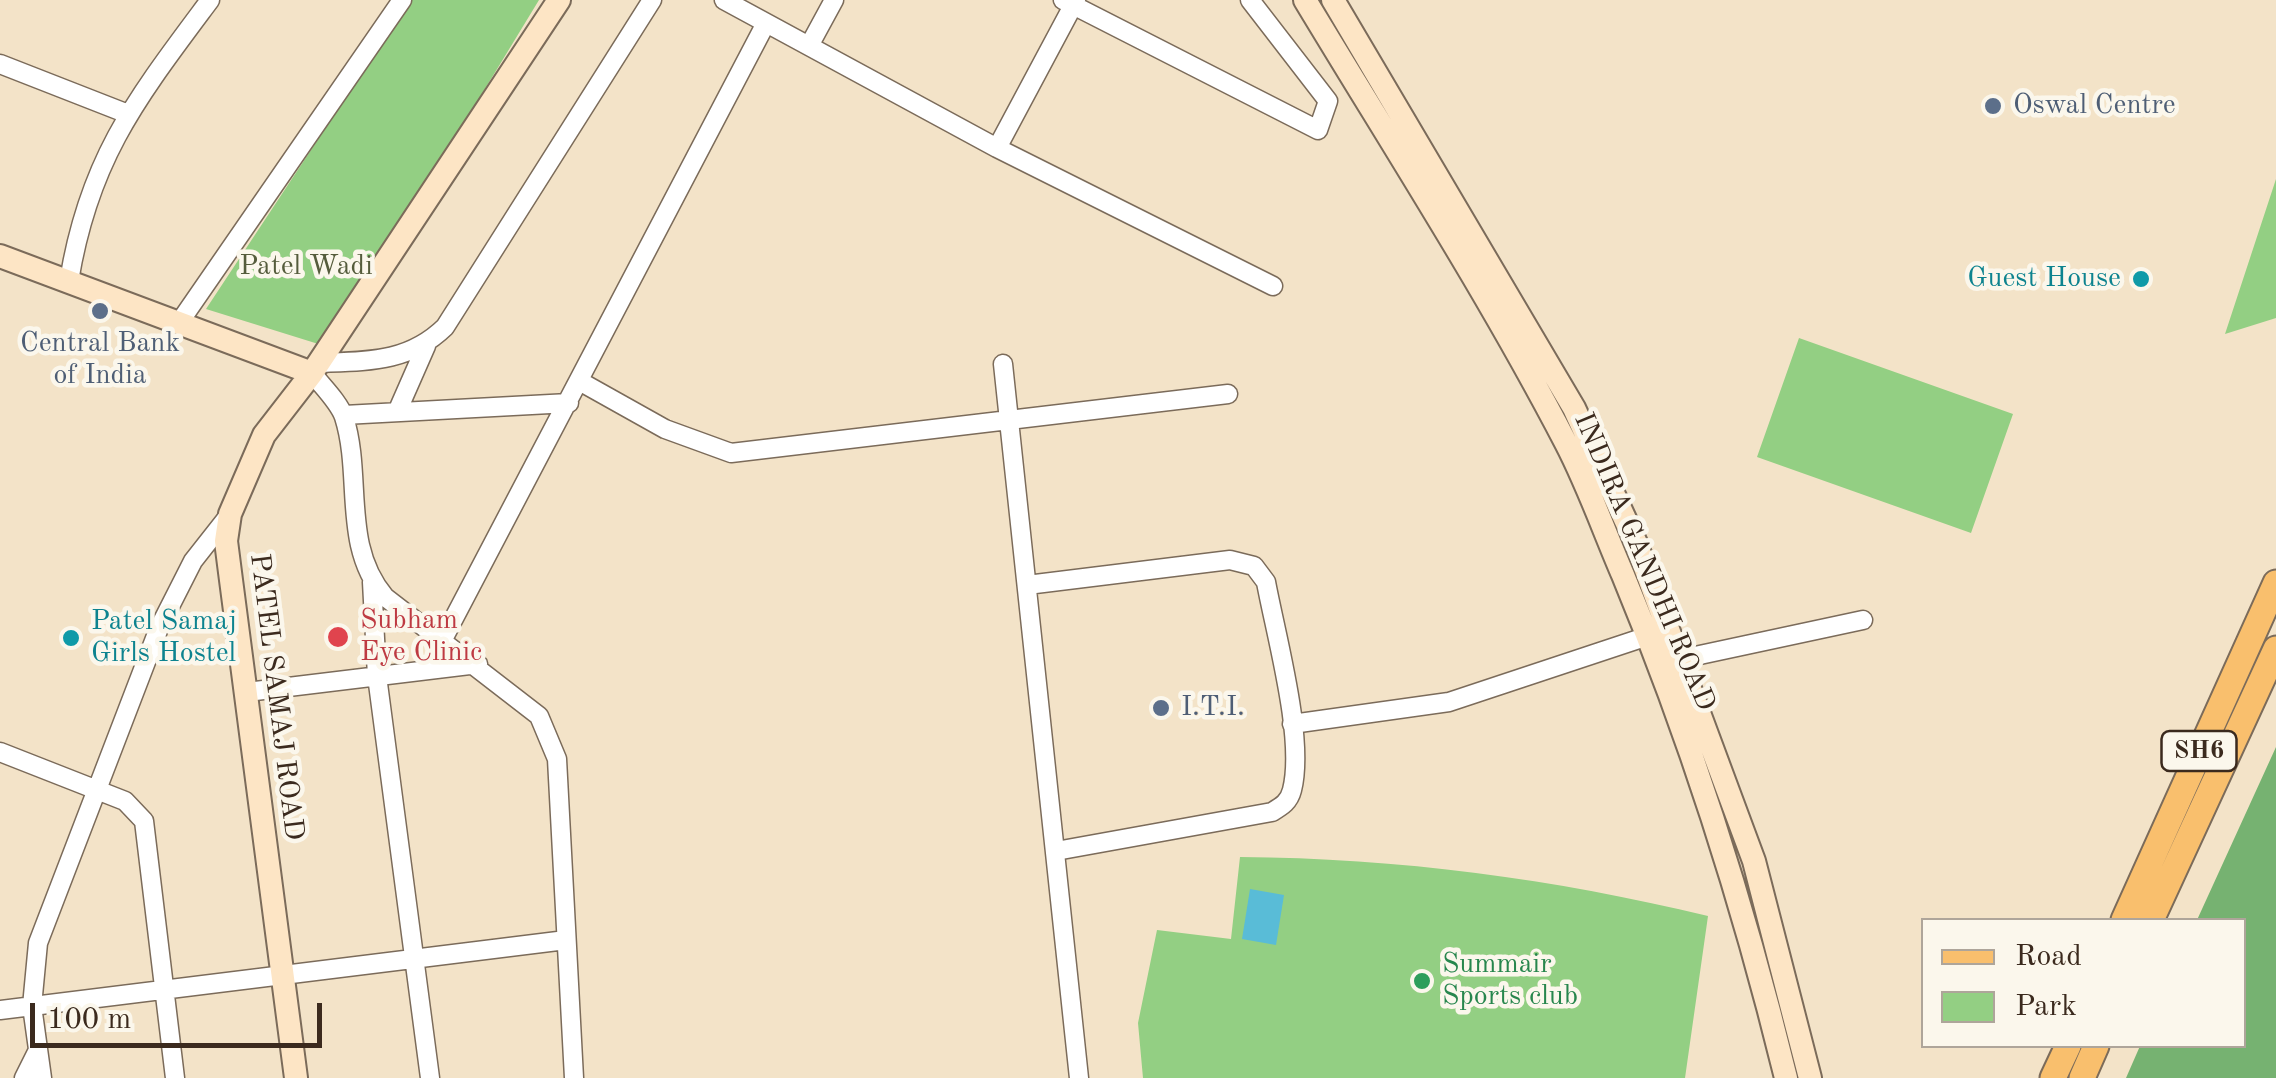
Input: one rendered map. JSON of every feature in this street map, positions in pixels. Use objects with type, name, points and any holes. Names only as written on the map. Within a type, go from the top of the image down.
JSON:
[{"type":"main road","name":"PATEL SAMAJ ROAD","points":[[296,1078],[226,540],[230,514],[264,435],[314,368],[559,0]]},
{"type":"main road","name":"INDIRA GANDHI ROAD","points":[[1304,0],[1568,445],[1648,636],[1751,936],[1786,1078]]},
{"type":"main road","name":"INDIRA GANDHI ROAD","points":[[1333,0],[1574,408],[1636,543],[1682,658],[1754,861],[1810,1078]]},
{"type":"main road","points":[[0,256],[314,368]]},
{"type":"main road","name":"SH6","points":[[2125,918],[2276,583]]},
{"type":"main road","name":"SH6","points":[[2151,918],[2276,649]]},
{"type":"main road","points":[[2053,1078],[2067,1048]]},
{"type":"main road","points":[[2082,1078],[2095,1048]]},
{"type":"street","points":[[70,282],[78,226],[93,179],[128,114],[210,0]]},
{"type":"street","points":[[179,323],[402,0]]},
{"type":"street","points":[[397,412],[426,345],[445,327],[652,0]]},
{"type":"street","points":[[724,0],[997,148],[1273,286]]},
{"type":"street","points":[[809,46],[834,0]]},
{"type":"street","points":[[997,148],[1071,2],[1318,130],[1328,101],[1250,0]]},
{"type":"street","points":[[442,641],[766,23]]},
{"type":"street","points":[[0,64],[128,114]]},
{"type":"street","points":[[426,345],[378,361],[314,368],[344,414],[360,559],[372,581],[539,716],[551,736],[556,760],[574,1078]]},
{"type":"street","points":[[1004,364],[1078,1078]]},
{"type":"street","points":[[580,382],[666,428],[731,453],[1228,394]]},
{"type":"street","points":[[344,414],[569,403]]},
{"type":"street","points":[[42,1078],[32,1006],[38,943],[158,628],[193,562],[230,514]]},
{"type":"street","points":[[1027,586],[1230,560],[1254,566],[1266,582],[1292,724],[1293,788],[1287,802],[1272,812],[1056,852]]},
{"type":"street","points":[[372,581],[377,676],[430,1078]]},
{"type":"street","points":[[1682,658],[1863,620]]},
{"type":"street","points":[[1292,724],[1449,702],[1648,636]]},
{"type":"street","points":[[246,692],[478,664]]},
{"type":"street","points":[[0,752],[137,810],[149,833],[175,1078]]},
{"type":"street","points":[[0,1010],[566,940]]},
{"type":"street","points":[[24,1078],[38,1050]]},
{"type":"green space","name":"Patel Wadi","points":[[410,0],[539,0],[328,347],[206,309]]},
{"type":"green space","points":[[2276,179],[2276,318],[2225,334]]},
{"type":"green space","points":[[1799,338],[2013,414],[1971,533],[1757,457]]},
{"type":"green space","points":[[2276,747],[2276,1078],[2126,1078],[2139,1048],[2246,1048],[2246,918],[2198,918]]},
{"type":"green space","name":"Summair Sports club","points":[[1240,857],[1358,861],[1476,873],[1593,891],[1708,916],[1685,1078],[1143,1078],[1138,1023],[1157,930],[1231,939]]},
{"type":"water","points":[[1250,889],[1284,895],[1276,945],[1242,939]]},
{"type":"place","name":"Oswal Centre","points":[[1993,106]]},
{"type":"place","name":"Guest House","points":[[2141,279]]},
{"type":"place","name":"Central Bank of India","points":[[100,311]]},
{"type":"place","name":"Subham Eye Clinic","points":[[338,637]]},
{"type":"place","name":"Patel Samaj Girls Hostel","points":[[71,638]]},
{"type":"place","name":"I.T.I.","points":[[1161,708]]},
{"type":"place","name":"Summair Sports club","points":[[1422,981]]}]
